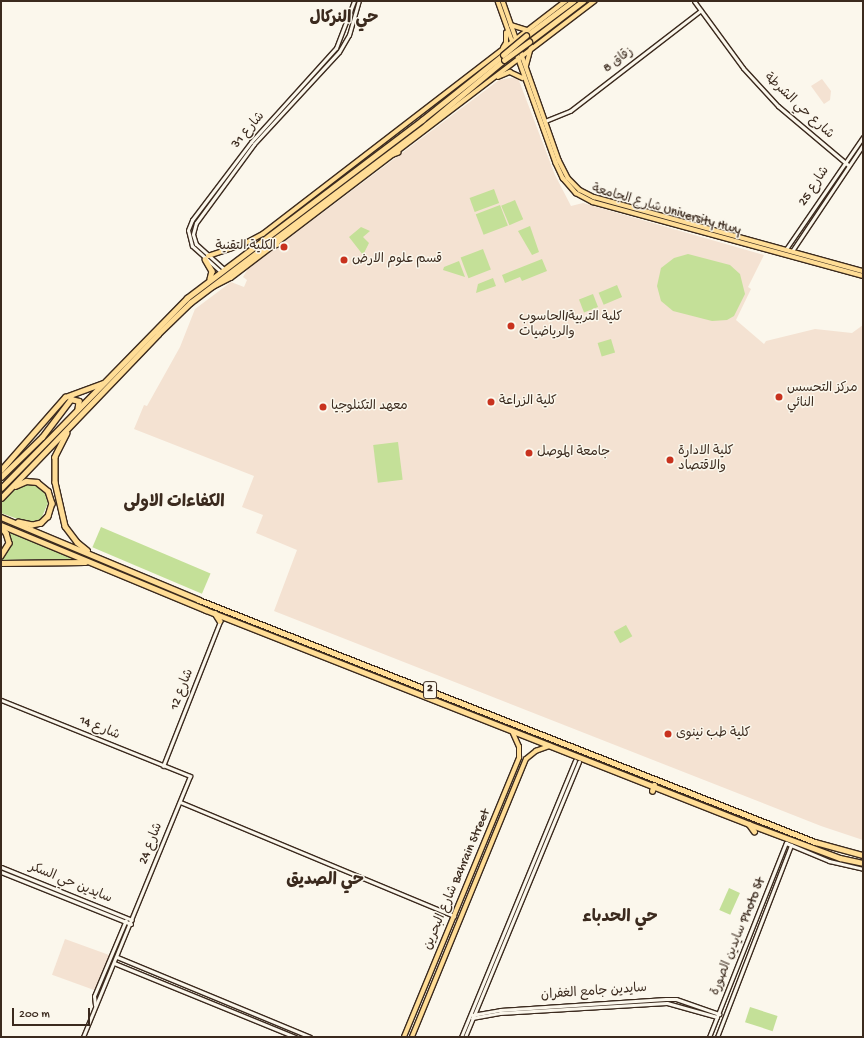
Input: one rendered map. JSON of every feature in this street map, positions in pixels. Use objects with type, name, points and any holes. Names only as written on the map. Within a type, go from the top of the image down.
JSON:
[{"type":"highway","points":[[1,488],[71,419],[165,318],[269,232],[385,145],[502,53],[573,1]]},
{"type":"highway","points":[[1,498],[158,334],[208,289],[385,156],[504,60],[531,44],[583,1]]},
{"type":"highway","points":[[385,156],[397,152]]},
{"type":"highway","points":[[260,249],[276,244]]},
{"type":"highway","points":[[205,257],[212,271],[210,280]]},
{"type":"highway","points":[[1,470],[65,397],[99,385],[110,376]]},
{"type":"highway","points":[[1,477],[42,437],[69,401],[76,398],[80,404],[71,419]]},
{"type":"highway","points":[[72,425],[59,446],[54,464],[62,518],[76,542],[106,560]]},
{"type":"highway","points":[[10,489],[26,481],[37,482],[48,491],[52,503],[48,516],[38,524],[30,525],[12,521]]},
{"type":"highway","name":"2","points":[[1,516],[171,588],[272,624],[401,678],[456,697],[565,740],[815,842],[863,855]]},
{"type":"highway","points":[[1,526],[6,533],[9,543],[1,556]]},
{"type":"highway","name":"2","points":[[1,526],[94,564],[140,586],[398,684],[552,746],[562,753],[654,785],[749,824],[827,853],[863,863]]},
{"type":"highway","points":[[1,563],[67,561],[94,564]]},
{"type":"highway","points":[[171,588],[173,582]]},
{"type":"highway","points":[[211,614],[220,622]]},
{"type":"highway","points":[[235,627],[237,622]]},
{"type":"highway","points":[[398,684],[401,678]]},
{"type":"highway","points":[[475,722],[478,716]]},
{"type":"highway","points":[[652,791],[654,785]]},
{"type":"highway","points":[[688,798],[690,792]]},
{"type":"highway","points":[[749,824],[754,831]]},
{"type":"highway","points":[[825,859],[827,853]]},
{"type":"main road","points":[[498,1],[504,20],[507,39],[502,53]]},
{"type":"main road","name":"شارع الجامعة University Hwy","points":[[503,1],[521,55],[563,169],[580,190],[594,197],[863,271]]},
{"type":"main road","points":[[502,53],[511,43],[566,1]]},
{"type":"main road","points":[[208,289],[231,278],[492,80],[517,59],[531,44],[594,1]]},
{"type":"main road","name":"شارع الجامعة University Hwy","points":[[504,20],[511,43],[556,163],[569,186],[593,202],[863,276]]},
{"type":"main road","points":[[511,25],[528,30]]},
{"type":"main road","points":[[526,67],[531,44]]},
{"type":"main road","points":[[492,80],[510,72],[524,78]]},
{"type":"main road","points":[[671,224],[672,219]]},
{"type":"main road","points":[[205,257],[242,245],[269,232]]},
{"type":"main road","name":"شارع البحرين Bahrain Street","points":[[404,1037],[519,758],[518,742],[512,730]]},
{"type":"main road","name":"شارع البحرين Bahrain Street","points":[[412,1037],[526,759],[536,751],[552,746]]},
{"type":"main road","points":[[424,986],[431,989]]},
{"type":"street","name":"شارع 31","points":[[188,230],[200,209],[251,142],[336,48],[357,1]]},
{"type":"street","name":"شارع 31","points":[[193,231],[204,212],[254,144],[339,52],[349,35],[357,1]]},
{"type":"street","name":"شارع حي الشرطة","points":[[694,1],[743,68],[778,106],[848,165]]},
{"type":"street","name":"زقاق 8","points":[[545,121],[570,111],[701,10]]},
{"type":"street","points":[[300,89],[303,92]]},
{"type":"street","name":"شارع 25","points":[[786,250],[844,162],[863,137]]},
{"type":"street","name":"شارع 25","points":[[792,251],[848,165],[863,145]]},
{"type":"street","points":[[200,209],[204,212]]},
{"type":"street","points":[[205,257],[204,252],[196,244],[193,231],[188,230],[192,246],[205,257],[222,270]]},
{"type":"street","name":"شارع 12","points":[[163,766],[220,622]]},
{"type":"street","name":"شارع 14","points":[[1,700],[190,776]]},
{"type":"street","points":[[460,1037],[506,939],[577,762]]},
{"type":"street","name":"شارع 24","points":[[95,1005],[131,924],[190,776]]},
{"type":"street","points":[[180,802],[454,916]]},
{"type":"street","name":"سايدين الصورة Photo St","points":[[709,1037],[786,843],[791,845],[717,1037]]},
{"type":"street","points":[[791,845],[825,859],[863,869]]},
{"type":"street","points":[[465,1037],[471,1016],[502,937],[540,853]]},
{"type":"street","name":"سايدين حي السكر","points":[[1,867],[126,920],[131,924]]},
{"type":"street","name":"سايدين حي السكر","points":[[1,872],[126,920],[132,920]]},
{"type":"street","points":[[83,1037],[95,1005],[94,996],[126,920]]},
{"type":"street","points":[[502,937],[506,939]]},
{"type":"street","points":[[116,957],[310,1037]]},
{"type":"street","points":[[122,966],[124,960]]},
{"type":"street","points":[[114,963],[296,1037]]},
{"type":"street","points":[[729,989],[734,991]]},
{"type":"street","points":[[208,1000],[210,996]]},
{"type":"street","name":"سايدين جامع الغفران","points":[[471,1016],[500,1010],[666,999],[718,1015]]},
{"type":"shaded area","name":"جامعة الموصل","points":[[518,78],[555,175],[571,206],[583,203],[764,255],[748,287],[751,289],[736,320],[764,344],[766,341],[815,329],[852,333],[863,325],[863,840],[821,826],[274,611],[297,550],[256,533],[263,515],[242,507],[254,476],[134,429],[144,405],[147,406],[180,347],[195,309],[231,282],[244,287],[247,280],[243,277],[248,269],[274,249],[285,246],[285,241],[499,80]]},
{"type":"shaded area","points":[[822,79],[831,91],[830,100],[824,104],[811,86]]},
{"type":"shaded area","points":[[65,939],[109,955],[96,991],[52,975]]},
{"type":"green space","points":[[494,189],[499,203],[475,212],[470,198]]},
{"type":"green space","points":[[515,200],[523,219],[509,225],[501,206]]},
{"type":"green space","points":[[500,205],[508,226],[484,235],[476,214]]},
{"type":"green space","points":[[530,226],[539,252],[532,255],[518,231]]},
{"type":"green space","points":[[361,227],[370,231],[363,237],[369,243],[363,255],[349,237]]},
{"type":"green space","points":[[483,249],[491,270],[468,278],[461,258]]},
{"type":"green space","points":[[688,254],[730,265],[740,274],[745,294],[734,316],[727,320],[712,321],[673,311],[661,301],[657,286],[661,268],[674,258]]},
{"type":"green space","points":[[542,259],[547,271],[522,281],[520,277],[505,283],[502,275]]},
{"type":"green space","points":[[459,261],[465,277],[443,270],[444,267]]},
{"type":"green space","points":[[493,278],[496,286],[476,293],[478,284]]},
{"type":"green space","points":[[617,285],[622,297],[604,305],[599,293]]},
{"type":"green space","points":[[593,294],[598,307],[584,312],[579,299]]},
{"type":"green space","points":[[611,339],[615,352],[602,356],[598,343]]},
{"type":"green space","points":[[398,442],[403,480],[378,483],[373,445]]},
{"type":"green space","points":[[32,483],[40,487],[45,493],[48,503],[41,519],[29,523],[1,513],[1,502],[16,487]]},
{"type":"green space","points":[[101,527],[211,573],[202,594],[92,547]]},
{"type":"green space","points":[[6,531],[72,557],[72,559],[1,560],[8,549]]},
{"type":"green space","points":[[626,625],[632,636],[620,643],[614,632]]},
{"type":"green space","points":[[729,888],[740,893],[730,915],[719,910]]},
{"type":"green space","points":[[750,1007],[778,1016],[773,1031],[745,1022]]},
{"type":"place","name":"الكلية التقنية","points":[[284,247]]},
{"type":"place","name":"قسم علوم الارض","points":[[344,260]]},
{"type":"place","name":"كلية التربية/الحاسوب والرياضيات","points":[[511,326]]},
{"type":"place","name":"مركز التحسس النائي","points":[[779,397]]},
{"type":"place","name":"كلية الزراعة","points":[[491,402]]},
{"type":"place","name":"معهد التكنلوجيا","points":[[323,407]]},
{"type":"place","name":"جامعة الموصل","points":[[529,453]]},
{"type":"place","name":"كلية الادارة والاقتصاد","points":[[670,460]]},
{"type":"place","name":"كلية طب نينوى","points":[[668,734]]},
{"type":"district","name":"حي النركال","points":[[344,20]]},
{"type":"district","name":"الكفاءات الاولى","points":[[174,504]]},
{"type":"district","name":"حي الصديق","points":[[325,882]]},
{"type":"district","name":"حي الحدباء","points":[[620,919]]}]
